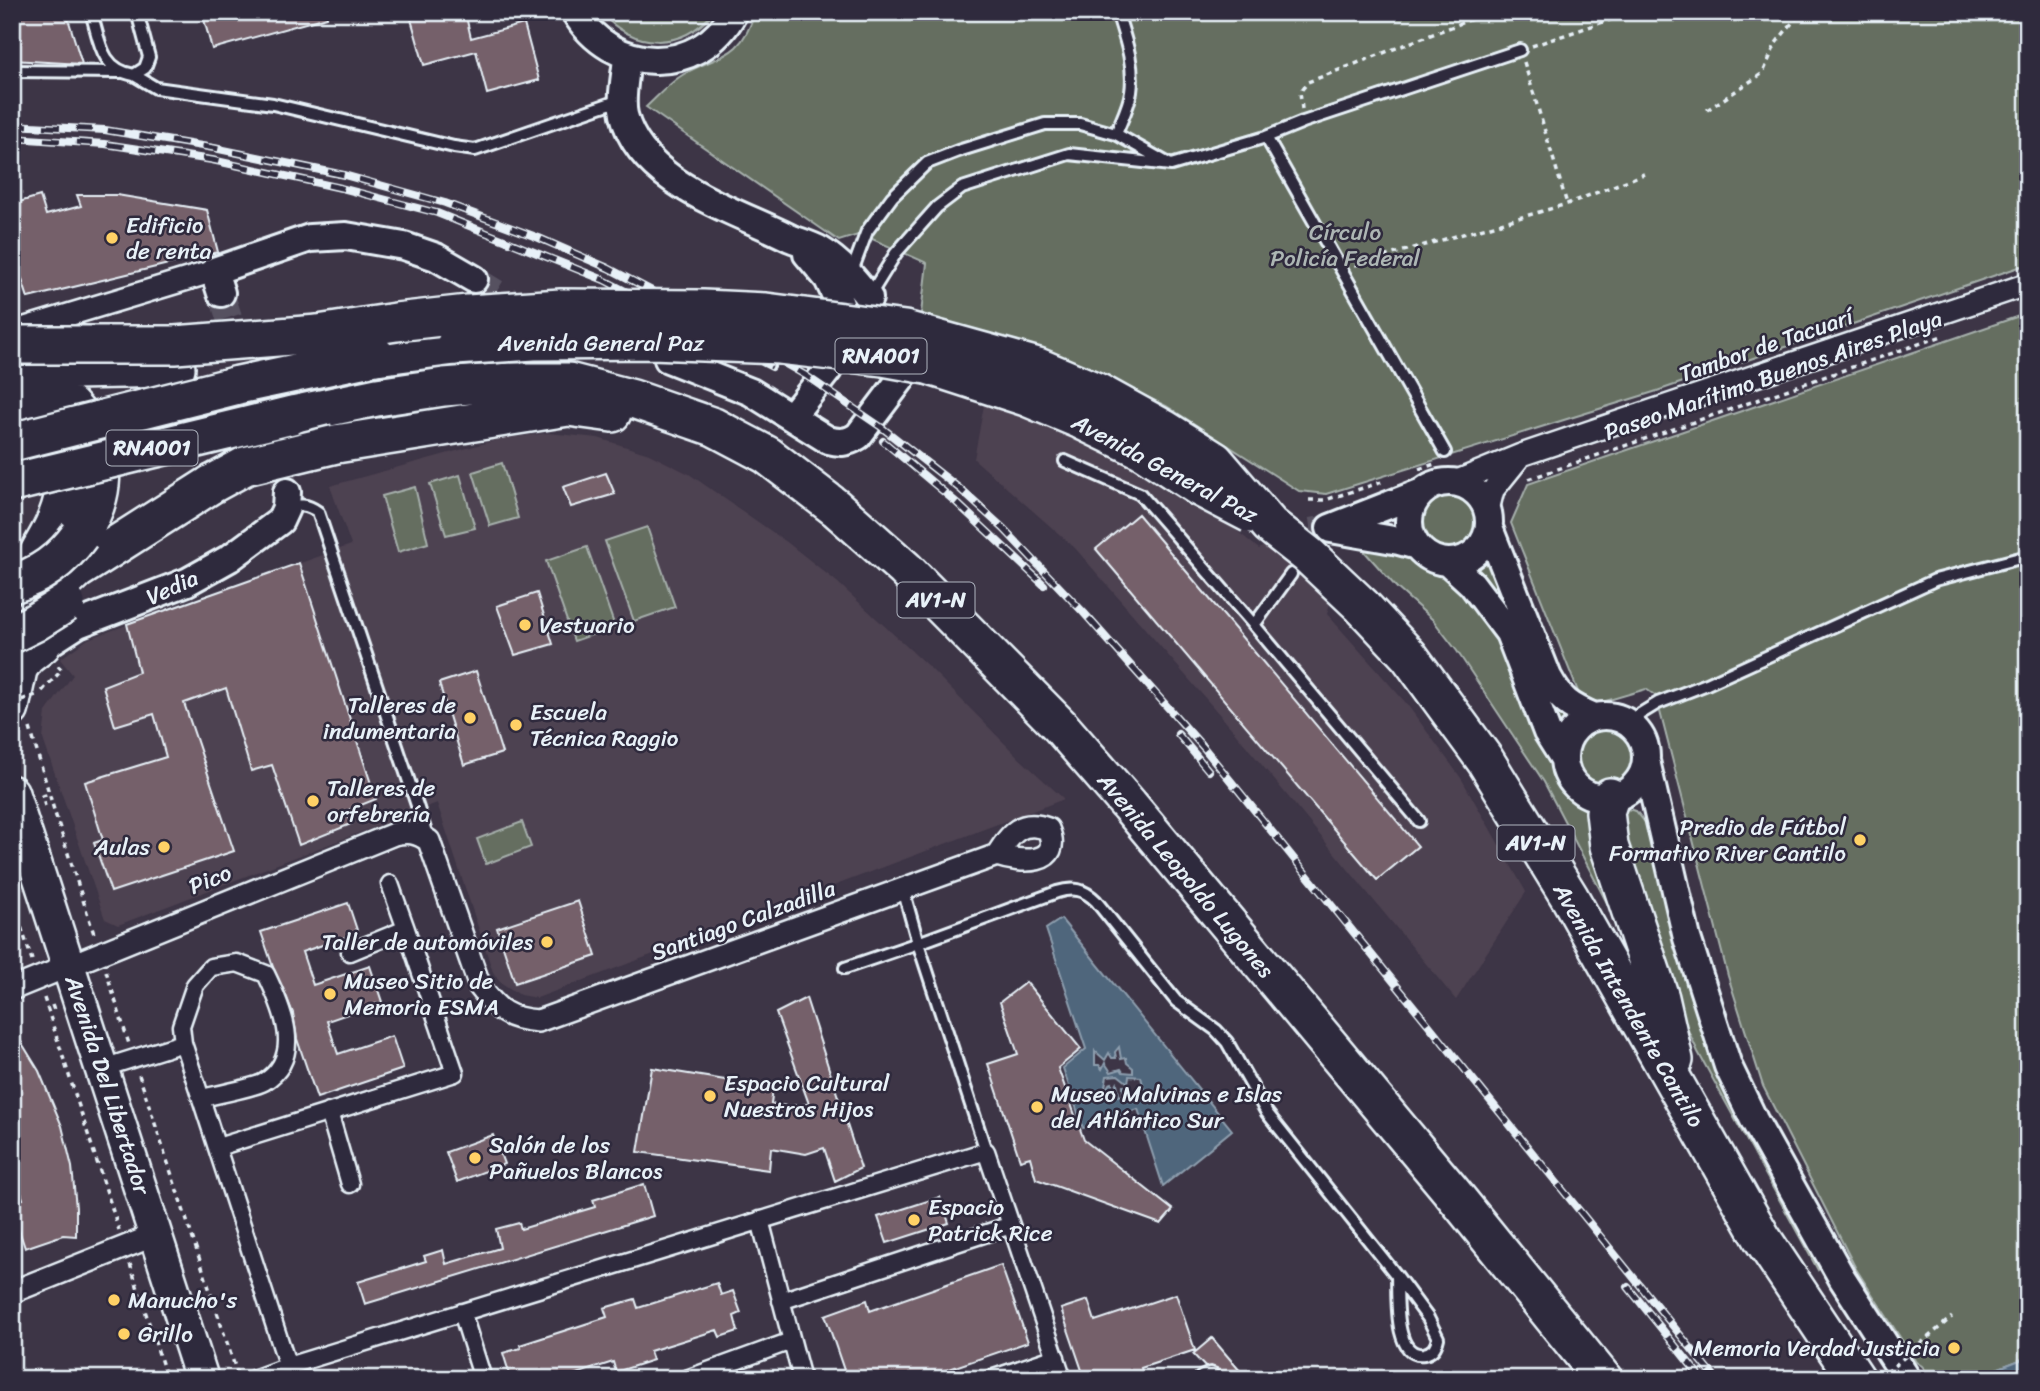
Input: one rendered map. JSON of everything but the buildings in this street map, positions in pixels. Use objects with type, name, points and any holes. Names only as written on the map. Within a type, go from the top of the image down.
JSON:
[{"type":"highway","name":"Avenida General Paz","points":[[12,345],[175,345],[318,334],[396,321],[468,314],[561,308],[638,307],[766,312],[905,330],[1038,367],[1097,392],[1215,461],[1270,524]]},
{"type":"highway","points":[[12,372],[176,368],[247,354],[318,334]]},
{"type":"highway","name":"Avenida General Paz","points":[[12,442],[238,385],[376,356],[455,346],[594,339],[780,345],[928,365],[1026,397],[1141,449],[1199,487],[1270,524]]},
{"type":"highway","points":[[12,372],[38,382],[62,396],[85,421],[100,460],[99,493],[92,515],[70,549],[48,567],[12,584]]},
{"type":"highway","name":"Avenida General Paz","points":[[12,483],[292,415],[377,397],[444,387],[510,382],[568,382],[633,399],[714,427]]},
{"type":"highway","points":[[12,400],[32,410],[43,421],[56,439],[66,464],[66,488],[60,510],[30,570],[25,586],[31,661]]},
{"type":"highway","points":[[31,661],[124,565],[229,483],[245,466],[348,442],[568,407],[714,427]]},
{"type":"highway","points":[[12,424],[113,415]]},
{"type":"highway","name":"Avenida Leopoldo Lugones","points":[[714,427],[767,455],[836,508],[905,569],[1060,726],[1451,1191],[1603,1379]]},
{"type":"highway","points":[[31,661],[62,584],[82,566],[229,483]]},
{"type":"highway","name":"Avenida Intendente Cantilo","points":[[1270,524],[1308,555],[1362,606],[1409,656],[1457,719],[1570,898],[1762,1238],[1856,1379]]},
{"type":"highway","points":[[1615,796],[1605,813],[1609,846],[1660,998],[1682,1099]]},
{"type":"main road","name":"Avenida Del Libertador","points":[[12,792],[202,1379]]},
{"type":"street","points":[[575,12],[584,27],[603,45],[627,57],[642,60],[667,60],[691,54],[712,41],[729,23],[734,12]]},
{"type":"street","points":[[627,57],[624,113],[631,133],[642,151],[658,167],[690,190],[819,249],[851,275],[869,298]]},
{"type":"street","points":[[12,332],[217,282],[310,238],[346,236],[404,246],[436,257],[474,279]]},
{"type":"street","points":[[791,238],[828,279],[840,304]]},
{"type":"street","name":"Tambor de Tacuarí","points":[[1455,482],[1521,455],[2028,284]]},
{"type":"street","points":[[668,359],[751,392],[828,440],[848,442],[858,436],[905,374]]},
{"type":"street","points":[[791,417],[828,370]]},
{"type":"street","points":[[1521,455],[1493,490],[1488,519],[1479,548],[1470,556],[1448,562],[1436,560],[1417,546],[1329,528],[1422,492],[1432,485],[1455,482],[1466,485],[1475,492],[1488,519],[1548,677],[1558,696],[1571,707],[1594,717],[1611,717],[1627,722],[1638,733],[1645,746],[1661,831],[1687,937],[1728,1066],[1754,1120],[1842,1278],[1907,1379]]},
{"type":"street","points":[[1417,546],[1411,536],[1410,512],[1422,492]]},
{"type":"street","name":"Vedia","points":[[31,661],[78,624],[160,594],[213,568],[276,526],[284,515],[286,500]]},
{"type":"street","points":[[1448,562],[1472,584],[1509,632],[1548,732],[1564,759],[1568,775],[1578,788],[1593,796],[1615,796],[1643,808],[1661,831]]},
{"type":"street","points":[[1564,759],[1567,741],[1578,725],[1594,717]]},
{"type":"street","points":[[1615,796],[1633,786],[1642,775],[1646,761]]},
{"type":"street","name":"Pico","points":[[12,989],[394,834],[407,831],[421,834],[429,841]]},
{"type":"street","name":"Santiago Calzadilla","points":[[429,841],[480,987],[494,1005],[505,1013],[517,1019],[538,1021],[997,855]]},
{"type":"street","points":[[218,1147],[455,1073],[390,884]]},
{"type":"street","points":[[350,952],[406,929]]},
{"type":"street","points":[[201,1098],[263,1083],[276,1072],[283,1060],[288,1032],[277,996],[266,974],[237,963],[211,967],[195,985],[181,1026],[183,1043],[290,1372]]},
{"type":"street","points":[[103,1068],[183,1043]]},
{"type":"street","points":[[329,1112],[350,1184]]},
{"type":"street","points":[[253,1379],[290,1372],[462,1312],[986,1151],[1063,1379]]},
{"type":"street","points":[[760,1220],[802,1379]]},
{"type":"street","points":[[781,1301],[1011,1225]]},
{"type":"street","points":[[12,1292],[155,1234]]},
{"type":"street","points":[[462,1312],[483,1379]]},
{"type":"street","points":[[686,1379],[791,1340]]},
{"type":"street","points":[[991,1379],[1056,1357]]},
{"type":"lane","points":[[91,12],[105,60],[121,72]]},
{"type":"lane","points":[[134,75],[145,68],[149,57],[137,12]]},
{"type":"lane","points":[[1116,134],[1131,94],[1132,72],[1117,12]]},
{"type":"lane","points":[[869,298],[896,253],[937,208],[962,188],[1069,155],[1171,165],[1266,137],[1303,122],[1520,50]]},
{"type":"lane","points":[[12,71],[121,72],[134,75],[156,88],[273,104],[454,148],[475,150],[624,99]]},
{"type":"lane","points":[[851,275],[867,232],[892,197],[927,163],[1045,124],[1080,124],[1116,134],[1171,165]]},
{"type":"lane","points":[[1266,137],[1445,452]]},
{"type":"lane","points":[[1065,461],[1140,494],[1419,821]]},
{"type":"lane","points":[[286,500],[306,505],[318,512],[429,841]]},
{"type":"lane","points":[[1627,722],[1657,703],[1707,684],[1935,580],[2028,556]]},
{"type":"lane","points":[[1254,625],[1291,574]]},
{"type":"lane","points":[[903,889],[986,1151]]},
{"type":"lane","points":[[845,968],[1057,892],[1078,889],[1088,893],[1176,1001],[1216,1030],[1227,1042],[1267,1113],[1397,1276],[1437,1333],[1437,1345],[1427,1353],[1411,1351],[1401,1337],[1397,1276]]},
{"type":"path","points":[[1303,122],[1300,92],[1308,82],[1490,12]]},
{"type":"path","points":[[1567,204],[1520,50],[1633,12]]},
{"type":"path","points":[[1707,110],[1763,73],[1776,43],[1801,12]]},
{"type":"path","points":[[1339,269],[1567,204],[1644,174]]},
{"type":"path","name":"Paseo Marítimo Buenos Aires Playa","points":[[1531,478],[1949,333]]},
{"type":"path","points":[[31,661],[50,794],[133,1059],[239,1379]]},
{"type":"path","points":[[48,815],[42,796],[50,794]]},
{"type":"path","points":[[12,899],[167,1379]]},
{"type":"path","points":[[52,1005],[55,1013]]},
{"type":"path","points":[[1879,1379],[1952,1317]]},
{"type":"shaded area","points":[[985,400],[1140,463],[1198,499],[1259,549],[1271,541],[1334,589],[1327,614],[1406,703],[1461,778],[1526,892],[1456,1000],[1233,730],[1075,548],[974,459]]},
{"type":"shaded area","name":"Escuela Técnica Raggio","points":[[548,433],[598,438],[649,454],[689,474],[788,543],[837,582],[931,669],[1019,758],[1064,799],[537,998],[520,995],[500,982],[493,972],[437,803],[118,925],[105,919],[43,739],[46,712],[73,675],[60,659],[88,639],[351,545],[330,486],[500,439]]},
{"type":"green space","points":[[600,12],[714,12],[687,34],[657,41],[627,33]]},
{"type":"green space","name":"Círculo Policía Federal","points":[[755,12],[2028,12],[2028,264],[1657,391],[1326,494],[1299,491],[1166,406],[1066,359],[920,322],[927,263],[861,234],[839,241],[646,107],[679,77],[736,47],[749,28]]},
{"type":"green space","name":"Predio de Fútbol Formativo River Cantilo","points":[[2028,313],[2028,1357],[1970,1379],[1932,1379],[1916,1362],[1856,1269],[1763,1086],[1728,976],[1656,696],[1646,689],[1599,703],[1579,694],[1511,523],[1528,484]]},
{"type":"green space","points":[[502,463],[518,518],[490,526],[473,472]]},
{"type":"green space","points":[[460,475],[475,528],[446,535],[430,484]]},
{"type":"green space","points":[[415,487],[428,543],[398,552],[382,496]]},
{"type":"green space","points":[[1454,490],[1471,506],[1477,524],[1470,541],[1450,554],[1427,543],[1413,522],[1420,508],[1433,495]]},
{"type":"green space","points":[[647,527],[675,607],[634,621],[605,541]]},
{"type":"green space","points":[[1356,542],[1397,551],[1435,565],[1460,581],[1486,611],[1509,654],[1560,782],[1574,798],[1595,808],[1619,926],[1544,782],[1457,651],[1433,620],[1397,588]]},
{"type":"green space","points":[[587,547],[615,627],[574,641],[546,561]]},
{"type":"green space","points":[[1488,548],[1571,715],[1559,734],[1464,566],[1479,559]]},
{"type":"green space","points":[[1602,729],[1619,734],[1627,742],[1632,759],[1627,776],[1619,784],[1602,789],[1585,784],[1577,776],[1572,759],[1577,742],[1585,734]]},
{"type":"green space","points":[[1622,808],[1636,811],[1647,825],[1690,995],[1717,1066],[1821,1267],[1818,1270],[1698,1052],[1665,980],[1611,820]]},
{"type":"green space","points":[[522,822],[531,847],[486,864],[477,839]]},
{"type":"water","points":[[1061,919],[1232,1130],[1163,1186],[1138,1109],[1083,1128],[1063,1068],[1086,1049],[1046,929]],"holes":[[[1119,1047],[1121,1059],[1126,1058],[1133,1068],[1133,1073],[1123,1072],[1121,1069],[1111,1072],[1105,1063],[1102,1069],[1095,1065],[1095,1051],[1105,1060],[1109,1053],[1112,1058],[1116,1058],[1115,1052]],[[1118,1075],[1128,1083],[1129,1076],[1141,1077],[1147,1093],[1146,1099],[1139,1091],[1142,1100],[1139,1103],[1130,1096],[1125,1086],[1123,1095],[1119,1096],[1117,1083],[1113,1091],[1112,1083],[1105,1087],[1107,1076]]]},
{"type":"water","points":[[2028,1357],[2028,1379],[1970,1379]]},
{"type":"tunnel","points":[[474,279],[527,311]]},
{"type":"tunnel","points":[[221,293],[287,492]]},
{"type":"tunnel","points":[[1273,528],[1291,534],[1330,528]]},
{"type":"railway","points":[[12,125],[105,130],[214,148],[344,175],[445,203],[539,238],[608,268],[710,321],[805,375],[881,427],[960,489],[1004,529],[1084,613],[1204,748],[1716,1379]]},
{"type":"railway","points":[[12,138],[105,144],[212,160],[341,188],[437,213],[604,280],[772,367]]},
{"type":"railway","points":[[883,441],[957,503],[1044,585]]},
{"type":"railway","points":[[1178,734],[1209,771]]},
{"type":"railway","points":[[1628,1287],[1702,1379]]},
{"type":"place","name":"Edificio de renta","points":[[112,238]]},
{"type":"place","name":"Vestuario","points":[[525,625]]},
{"type":"place","name":"Talleres de indumentaria","points":[[470,718]]},
{"type":"place","name":"Escuela Técnica Raggio","points":[[516,725]]},
{"type":"place","name":"Talleres de orfebrería","points":[[313,801]]},
{"type":"place","name":"Predio de Fútbol Formativo River Cantilo","points":[[1860,840]]},
{"type":"place","name":"Aulas","points":[[164,847]]},
{"type":"place","name":"Taller de automóviles","points":[[547,942]]},
{"type":"place","name":"Museo Sitio de Memoria ESMA","points":[[330,994]]},
{"type":"place","name":"Espacio Cultural Nuestros Hijos","points":[[710,1096]]},
{"type":"place","name":"Museo Malvinas e Islas del Atlántico Sur","points":[[1037,1107]]},
{"type":"place","name":"Salón de los Pañuelos Blancos","points":[[475,1158]]},
{"type":"place","name":"Espacio Patrick Rice","points":[[914,1220]]},
{"type":"place","name":"Manucho's","points":[[114,1300]]},
{"type":"place","name":"Grillo","points":[[124,1334]]},
{"type":"place","name":"Memoria Verdad Justicia","points":[[1954,1348]]}]
